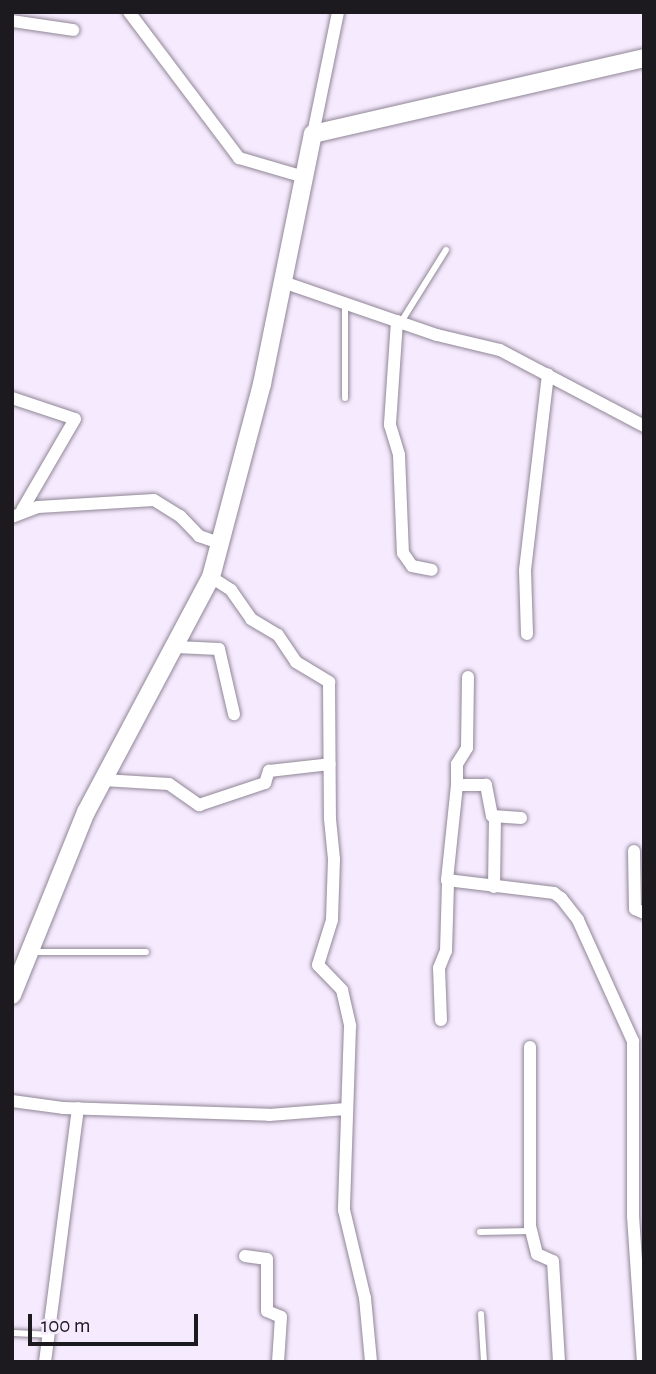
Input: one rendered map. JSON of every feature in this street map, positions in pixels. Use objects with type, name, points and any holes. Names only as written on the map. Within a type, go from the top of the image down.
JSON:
[{"type":"street","points":[[129,12],[239,158],[304,177]]},
{"type":"street","points":[[12,995],[64,859],[211,577],[262,384],[338,12]]},
{"type":"street","points":[[12,21],[74,30]]},
{"type":"street","points":[[313,134],[644,58]]},
{"type":"street","points":[[283,282],[399,322],[500,350],[644,426]]},
{"type":"street","points":[[399,322],[390,425],[399,455],[403,552],[412,566],[432,570]]},
{"type":"street","points":[[527,634],[525,570],[548,374]]},
{"type":"street","points":[[12,398],[75,419],[17,514]]},
{"type":"street","points":[[17,514],[154,500],[175,511],[198,536],[219,544]]},
{"type":"street","points":[[211,577],[227,586],[251,619],[278,635],[296,662],[328,680],[332,920],[318,965],[342,990],[350,1026],[344,1210],[365,1298],[370,1362]]},
{"type":"street","points":[[176,647],[219,649],[234,714]]},
{"type":"street","points":[[441,1020],[439,968],[446,954],[457,764],[467,748],[468,677]]},
{"type":"street","points":[[103,780],[169,784],[199,805],[265,783],[269,771],[330,764]]},
{"type":"street","points":[[457,785],[488,787],[490,814],[495,817],[521,818]]},
{"type":"street","points":[[495,817],[495,887]]},
{"type":"street","points":[[634,851],[635,909],[644,913]]},
{"type":"street","points":[[449,882],[554,893],[561,898],[578,919],[638,1042],[643,1362]]},
{"type":"street","points":[[530,1047],[530,1231],[537,1254],[553,1261],[559,1362]]},
{"type":"street","points":[[12,1101],[78,1108],[269,1115],[346,1109]]},
{"type":"street","points":[[45,1362],[78,1108]]},
{"type":"street","points":[[245,1256],[267,1259],[267,1311],[281,1317],[278,1362]]},
{"type":"lane","points":[[399,322],[446,250]]},
{"type":"lane","points":[[345,304],[345,398]]},
{"type":"lane","points":[[28,952],[146,952]]},
{"type":"lane","points":[[480,1232],[530,1231]]},
{"type":"lane","points":[[481,1314],[484,1362]]},
{"type":"lane","points":[[12,1333],[49,1335]]}]
